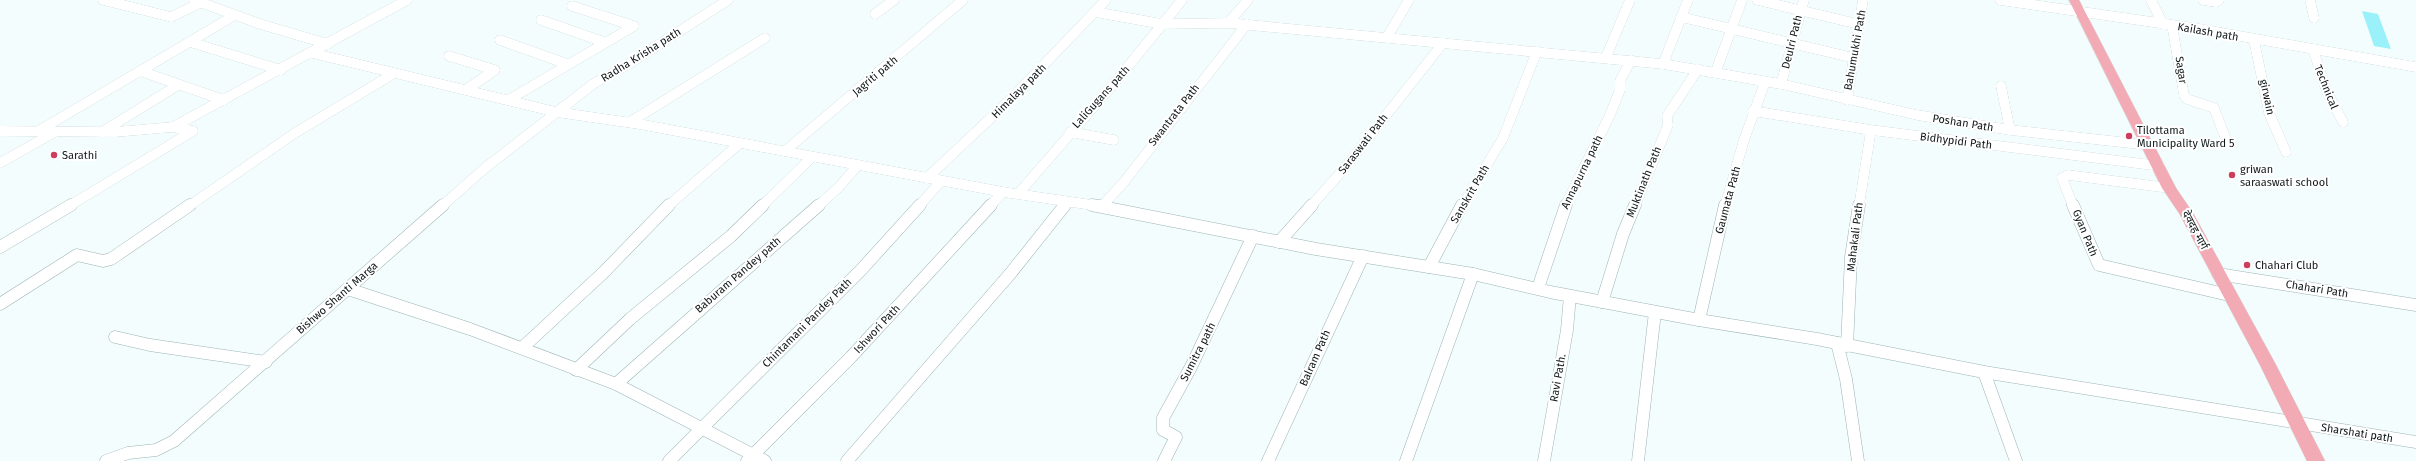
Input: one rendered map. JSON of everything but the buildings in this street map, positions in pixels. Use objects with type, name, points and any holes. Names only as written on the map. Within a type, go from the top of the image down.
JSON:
[{"type":"main road","name":"देवदह मार्ग","points":[[2077,6],[2170,188],[2186,213],[2316,461]]},
{"type":"street","points":[[103,0],[171,16],[197,1],[235,15],[328,44]]},
{"type":"street","points":[[172,128],[281,70],[407,0]]},
{"type":"street","name":"Radha Krisha path","points":[[556,112],[593,84],[627,65],[728,0]]},
{"type":"street","points":[[875,14],[894,0]]},
{"type":"street","name":"Jagriti path","points":[[785,151],[963,0]]},
{"type":"street","name":"Himalaya path","points":[[927,178],[1012,98],[1106,0]]},
{"type":"street","name":"LaliGugans path","points":[[1018,194],[1070,132],[1117,80],[1182,0]]},
{"type":"street","points":[[1228,23],[1248,0]]},
{"type":"street","points":[[1387,37],[1409,0]]},
{"type":"street","points":[[1606,57],[1630,0]]},
{"type":"street","points":[[1663,64],[1688,0]]},
{"type":"street","points":[[1716,71],[1730,29],[1742,0]]},
{"type":"street","points":[[1757,0],[1858,24]]},
{"type":"street","name":"Deulri Path","points":[[1781,84],[1800,10],[1804,0]]},
{"type":"street","name":"Bahumukhi Path","points":[[1846,100],[1854,58],[1858,24],[1864,0]]},
{"type":"street","name":"Kailash path","points":[[2000,0],[2077,6],[2254,40],[2416,67]]},
{"type":"street","points":[[2150,0],[2168,24]]},
{"type":"street","points":[[2203,0],[2216,2],[2219,0]]},
{"type":"street","points":[[2310,0],[2314,18]]},
{"type":"street","points":[[510,99],[604,42],[634,26],[572,6]]},
{"type":"street","name":"Poshan Path","points":[[1095,12],[1162,24],[1247,24],[1606,57],[1663,64],[1716,71],[1781,84],[1917,115],[2010,130],[2148,145]]},
{"type":"street","points":[[40,130],[235,15]]},
{"type":"street","points":[[1681,17],[1854,58]]},
{"type":"street","points":[[541,20],[604,42]]},
{"type":"street","name":"Swantrata Path","points":[[1102,206],[1124,182],[1247,24]]},
{"type":"street","name":"Sagar","points":[[2168,24],[2184,96],[2214,108],[2227,142]]},
{"type":"street","points":[[630,122],[765,38]]},
{"type":"street","points":[[500,40],[567,64]]},
{"type":"street","name":"girwain","points":[[2254,40],[2260,60],[2269,113],[2286,152]]},
{"type":"street","points":[[190,42],[281,70]]},
{"type":"street","name":"Saraswati Path","points":[[1279,242],[1343,170],[1443,42]]},
{"type":"street","name":"Technical","points":[[2313,50],[2326,92],[2344,122]]},
{"type":"street","name":"Sanskrit Path","points":[[1429,267],[1471,188],[1503,138],[1537,51]]},
{"type":"street","name":"Sharshati path","points":[[312,53],[393,74],[467,88],[556,112],[630,122],[1003,192],[1102,206],[1279,242],[1473,274],[1570,296],[1984,372],[2297,424],[2416,442]]},
{"type":"street","points":[[449,56],[495,70],[467,88]]},
{"type":"street","name":"Annapurna path","points":[[1538,288],[1561,214],[1610,117],[1609,113],[1620,90],[1620,81],[1631,60]]},
{"type":"street","name":"Muktinath Path","points":[[1602,302],[1623,234],[1668,125],[1667,116],[1698,69]]},
{"type":"street","points":[[140,71],[224,100]]},
{"type":"street","points":[[0,304],[77,255],[104,262],[111,259],[295,132],[393,74]]},
{"type":"street","name":"Gaumata Path","points":[[1699,320],[1710,269],[1753,111],[1765,82]]},
{"type":"street","points":[[102,132],[178,85]]},
{"type":"street","points":[[2001,86],[2010,130]]},
{"type":"street","name":"Bidhypidi Path","points":[[1753,111],[1871,130],[2160,166]]},
{"type":"street","name":"Bishwo Shanti Marga","points":[[106,461],[128,453],[156,450],[174,441],[266,362],[485,168],[556,112]]},
{"type":"street","points":[[0,131],[40,130],[102,132],[172,128],[193,131],[0,247]]},
{"type":"street","name":"Mahakali Path","points":[[1858,461],[1842,345],[1851,257],[1871,130]]},
{"type":"street","points":[[0,163],[55,131]]},
{"type":"street","points":[[1070,132],[1114,140]]},
{"type":"street","points":[[522,348],[603,273],[660,213],[740,143]]},
{"type":"street","points":[[576,370],[630,319],[731,236],[812,157]]},
{"type":"street","name":"Baburam Pandey path","points":[[616,384],[696,311],[839,187],[858,165]]},
{"type":"street","name":"Gyan Path","points":[[2170,188],[2068,175],[2062,178],[2099,265],[2229,295]]},
{"type":"street","name":"Chintamani Pandey Path","points":[[669,461],[861,270],[942,181]]},
{"type":"street","name":"Ishwori Path","points":[[749,458],[851,357],[1003,192]]},
{"type":"street","points":[[847,461],[1010,274],[1067,202]]},
{"type":"street","name":"Sumitra path","points":[[1164,461],[1176,440],[1176,437],[1163,430],[1163,418],[1191,367],[1253,236]]},
{"type":"street","name":"Balram Path","points":[[1268,461],[1363,256]]},
{"type":"street","points":[[1406,461],[1473,274]]},
{"type":"street","name":"Chahari Path","points":[[2218,274],[2416,304]]},
{"type":"street","points":[[348,289],[522,348],[576,370],[616,384],[703,428],[749,458],[765,461]]},
{"type":"street","name":"Ravi Path.","points":[[1544,461],[1567,330],[1570,296]]},
{"type":"street","points":[[1638,461],[1655,312]]},
{"type":"street","points":[[115,337],[150,345],[266,362]]},
{"type":"street","points":[[1984,372],[2016,461]]},
{"type":"water","points":[[2362,11],[2378,14],[2391,49],[2374,46]]},
{"type":"place","name":"Tilottama Municipality Ward 5","points":[[2129,136]]},
{"type":"place","name":"Sarathi","points":[[54,155]]},
{"type":"place","name":"griwan saraaswati school","points":[[2232,175]]},
{"type":"place","name":"Chahari Club","points":[[2247,265]]}]
